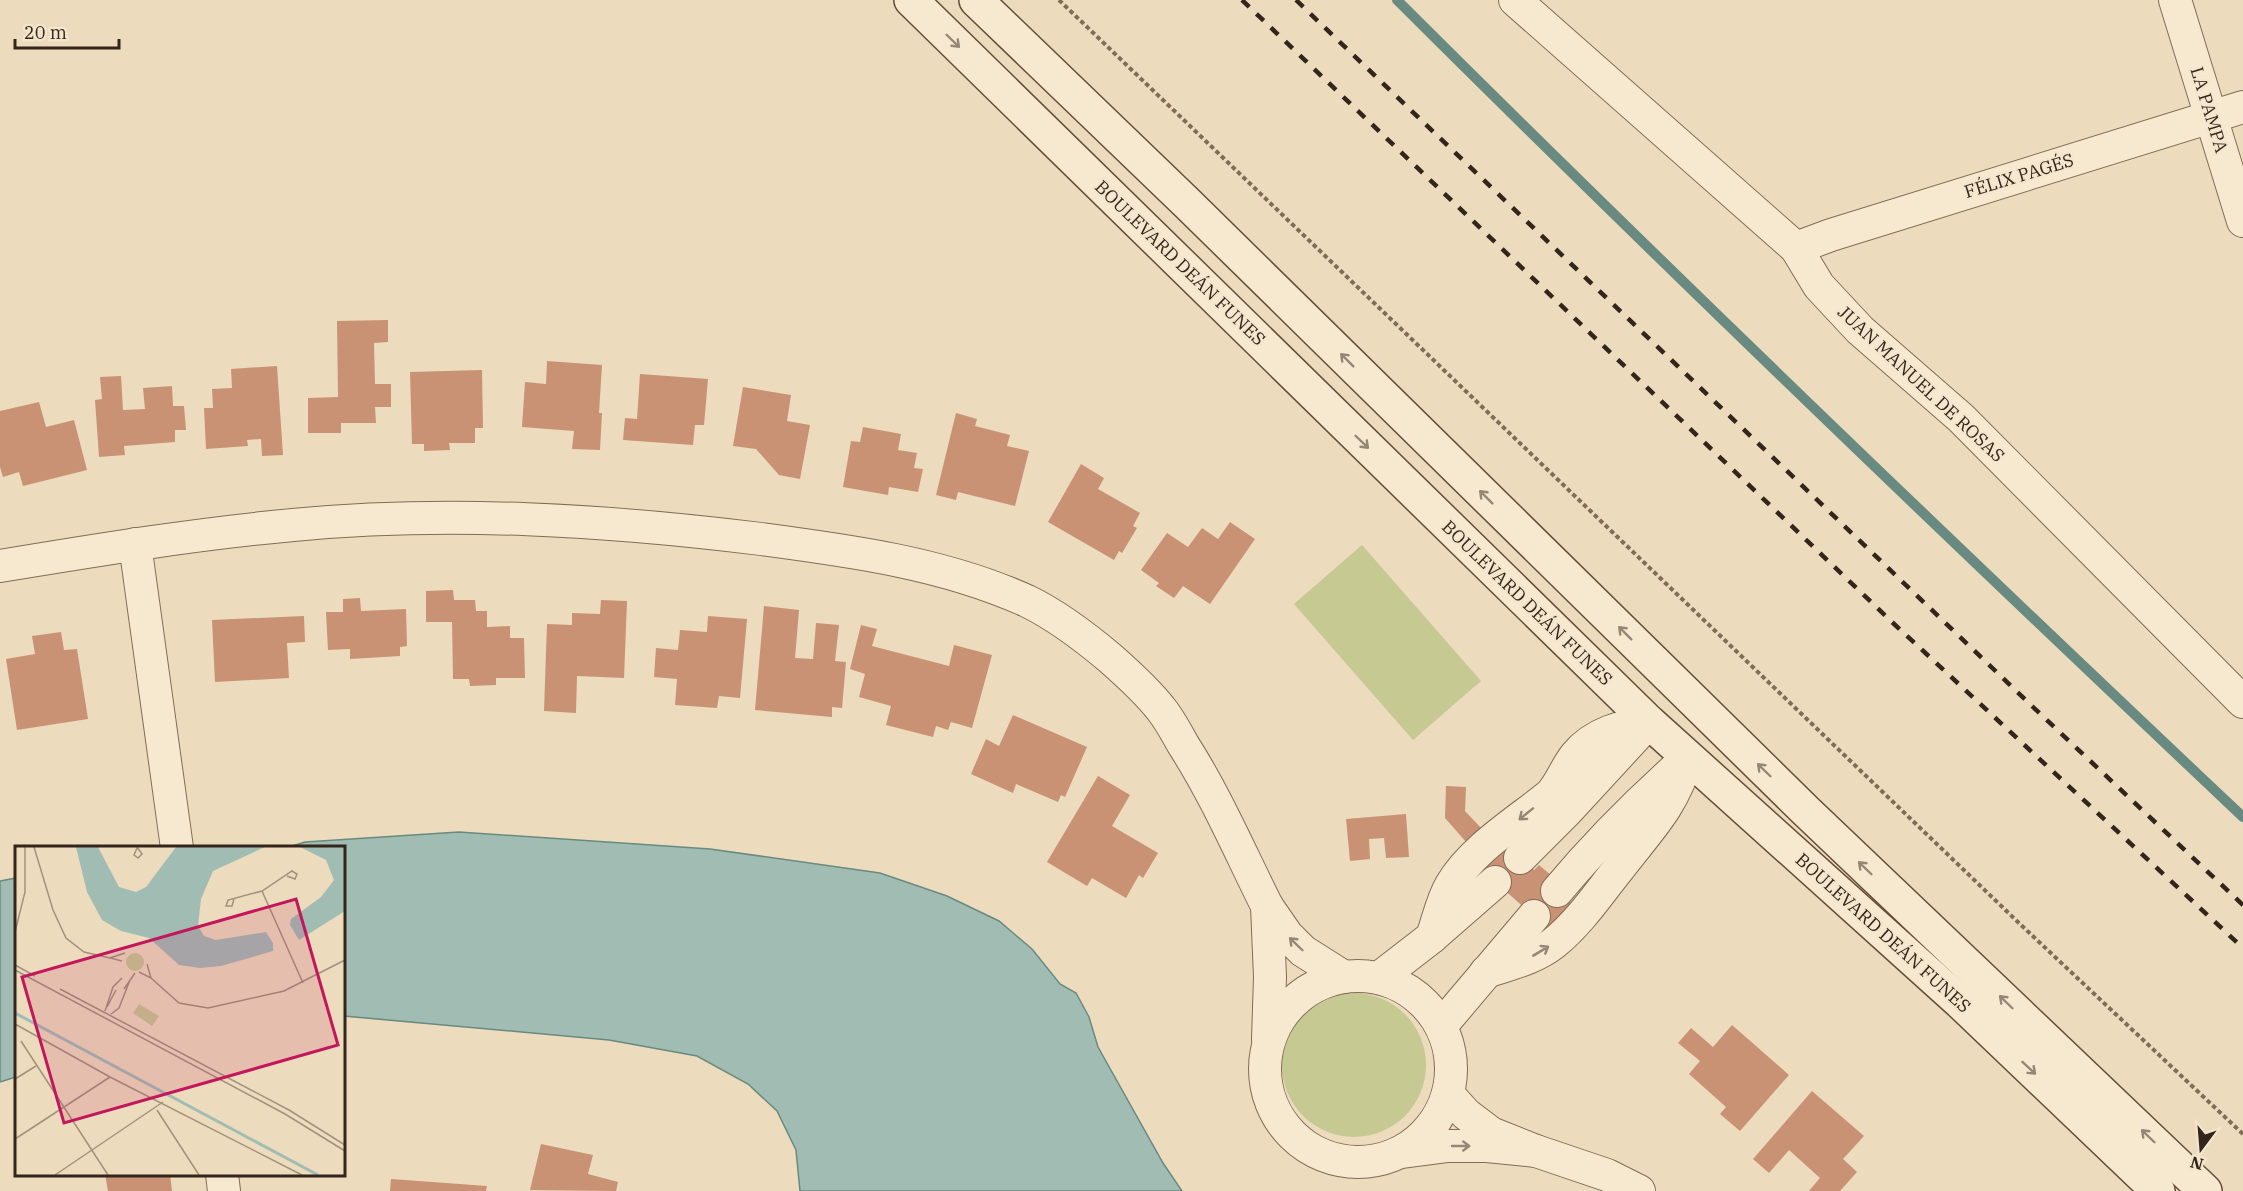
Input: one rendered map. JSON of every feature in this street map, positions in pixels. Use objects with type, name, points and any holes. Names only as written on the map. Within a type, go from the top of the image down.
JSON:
[{"type":"main road","name":"BOULEVARD DEÁN FUNES","points":[[911,0],[1687,759],[1960,1002],[2158,1191]]},
{"type":"main road","name":"BOULEVARD DEÁN FUNES","points":[[976,0],[1187,203],[1720,728],[2205,1191]]},
{"type":"main road","points":[[1649,722],[1684,691]]},
{"type":"main road","points":[[1687,759],[1720,728]]},
{"type":"street","name":"JUAN MANUEL DE ROSAS","points":[[1515,0],[1796,248],[1819,286],[1860,330],[1960,418],[2243,702]]},
{"type":"street","name":"LA PAMPA","points":[[2175,0],[2243,221]]},
{"type":"street","name":"FÉLIX PAGÉS","points":[[1796,248],[1842,231],[2243,107]]},
{"type":"street","points":[[0,566],[135,544],[295,524],[426,518],[525,519],[698,531],[798,544],[906,562],[969,577],[1030,603],[1075,631],[1111,659],[1162,710],[1203,775],[1267,906],[1287,935],[1303,951],[1344,977]]},
{"type":"street","points":[[135,544],[177,846]]},
{"type":"street","points":[[1432,937],[1450,887],[1461,870],[1483,848],[1558,803],[1649,722]]},
{"type":"street","points":[[1557,891],[1598,842],[1633,806],[1687,759]]},
{"type":"street","points":[[1486,972],[1534,956],[1553,944],[1578,921],[1665,810],[1682,776],[1687,759]]},
{"type":"street","points":[[1558,803],[1621,865]]},
{"type":"street","points":[[1520,858],[1558,803]]},
{"type":"street","points":[[1379,978],[1432,937],[1495,882]]},
{"type":"street","points":[[1267,906],[1270,977],[1268,1043],[1264,1074],[1271,1105],[1287,1131],[1312,1151],[1342,1161],[1373,1162],[1402,1152],[1448,1146],[1487,1146],[1536,1151]]},
{"type":"street","points":[[1441,1026],[1534,916]]},
{"type":"street","points":[[1268,1043],[1278,1019],[1296,999],[1318,985],[1344,977],[1379,978],[1404,988],[1425,1004],[1441,1026],[1449,1047],[1452,1071],[1448,1094],[1439,1117],[1423,1137],[1402,1152]]},
{"type":"street","points":[[1448,1094],[1466,1114],[1491,1133],[1606,1175],[1639,1191]]},
{"type":"street","points":[[222,1176],[224,1191]]},
{"type":"path","points":[[1059,0],[2020,924],[2243,1134]]},
{"type":"green space","points":[[1362,545],[1481,681],[1413,740],[1294,604]]},
{"type":"green space","points":[[1354,993],[1381,999],[1394,1005],[1405,1014],[1414,1025],[1420,1038],[1426,1065],[1420,1092],[1414,1105],[1405,1116],[1394,1125],[1381,1131],[1354,1137],[1327,1131],[1314,1125],[1303,1116],[1294,1105],[1288,1092],[1282,1065],[1288,1038],[1294,1025],[1303,1014],[1314,1005],[1327,999]]},
{"type":"water","points":[[459,832],[710,849],[880,873],[947,896],[999,921],[1032,949],[1060,984],[1076,993],[1089,1017],[1098,1047],[1163,1163],[1182,1191],[800,1191],[796,1150],[777,1111],[748,1084],[697,1056],[609,1040],[345,1016],[345,846],[292,846],[305,842]]},
{"type":"water","points":[[15,878],[15,1077],[0,1082],[0,881]]},
{"type":"building","points":[[388,320],[388,342],[374,343],[375,384],[391,384],[391,407],[375,407],[376,423],[341,423],[341,433],[308,433],[308,398],[338,397],[337,321]]},
{"type":"building","points":[[547,361],[602,365],[599,413],[602,413],[600,450],[572,449],[574,431],[522,427],[525,382],[546,384]]},
{"type":"building","points":[[277,366],[283,455],[262,456],[261,439],[247,440],[248,446],[206,449],[204,408],[213,408],[212,389],[232,388],[231,369]]},
{"type":"building","points":[[482,370],[483,428],[475,428],[475,443],[449,443],[450,450],[424,451],[424,444],[412,444],[410,372]]},
{"type":"building","points":[[640,374],[708,379],[704,425],[695,425],[693,445],[623,440],[625,418],[637,419]]},
{"type":"building","points":[[121,376],[123,410],[145,409],[143,388],[172,386],[173,406],[184,406],[186,430],[175,430],[175,442],[124,446],[125,455],[99,457],[95,400],[102,399],[100,377]]},
{"type":"building","points":[[743,387],[791,395],[787,421],[810,425],[800,479],[779,475],[756,449],[733,446]]},
{"type":"building","points":[[39,402],[46,427],[74,420],[87,470],[23,486],[19,472],[3,477],[0,467],[0,411]]},
{"type":"building","points":[[956,413],[977,419],[975,426],[1010,435],[1007,446],[1029,451],[1015,506],[958,492],[956,500],[936,495]]},
{"type":"building","points":[[863,427],[901,434],[898,450],[917,453],[914,468],[923,469],[918,492],[889,487],[888,495],[843,487],[851,441],[860,442]]},
{"type":"building","points":[[1081,464],[1104,478],[1098,489],[1140,513],[1133,526],[1137,528],[1122,553],[1119,551],[1114,560],[1048,522]]},
{"type":"building","points":[[1230,522],[1255,539],[1210,604],[1183,586],[1174,598],[1156,586],[1159,583],[1141,570],[1167,533],[1188,547],[1202,528],[1218,539]]},
{"type":"building","points":[[453,590],[454,600],[475,600],[476,611],[487,611],[487,627],[510,626],[510,638],[524,638],[525,678],[496,678],[496,685],[470,686],[469,679],[453,679],[452,622],[426,622],[426,591]]},
{"type":"building","points":[[360,598],[361,611],[406,609],[407,646],[400,647],[400,656],[350,659],[350,649],[328,650],[326,612],[343,612],[343,599]]},
{"type":"building","points":[[601,600],[627,601],[624,678],[577,676],[576,713],[544,711],[547,624],[572,625],[572,613],[600,614]]},
{"type":"building","points":[[764,606],[799,610],[795,658],[813,659],[816,623],[839,625],[835,661],[846,662],[842,708],[832,707],[832,717],[755,710]]},
{"type":"building","points":[[304,616],[305,642],[287,643],[289,678],[215,682],[212,620]]},
{"type":"building","points":[[708,616],[747,619],[740,698],[719,696],[717,708],[675,705],[677,679],[654,677],[656,648],[678,650],[680,630],[707,632]]},
{"type":"building","points":[[861,625],[877,629],[872,646],[949,666],[954,645],[992,655],[972,728],[951,722],[948,730],[936,726],[933,737],[886,725],[891,706],[859,697],[865,674],[850,669]]},
{"type":"building","points":[[61,632],[64,650],[77,649],[88,719],[17,730],[6,659],[35,654],[32,636]]},
{"type":"building","points":[[1013,715],[1087,747],[1065,797],[1061,795],[1058,802],[1016,784],[1013,793],[971,774],[986,739],[999,746]]},
{"type":"building","points":[[1098,776],[1130,795],[1112,826],[1158,853],[1143,878],[1139,875],[1126,898],[1092,878],[1087,886],[1047,862]]},
{"type":"building","points":[[1446,786],[1466,787],[1465,811],[1482,829],[1467,843],[1445,818]]},
{"type":"building","points":[[1406,814],[1409,857],[1386,858],[1384,838],[1369,839],[1370,859],[1350,861],[1346,819]]},
{"type":"building","points":[[1505,845],[1534,870],[1539,865],[1559,882],[1554,888],[1579,911],[1556,936],[1482,870]]},
{"type":"building","points":[[1732,1025],[1789,1075],[1740,1131],[1720,1114],[1726,1107],[1689,1074],[1700,1061],[1678,1043],[1691,1028],[1713,1047]]},
{"type":"building","points":[[1812,1091],[1864,1136],[1843,1159],[1857,1172],[1840,1191],[1809,1191],[1820,1178],[1789,1150],[1769,1173],[1753,1159]]},
{"type":"building","points":[[541,1144],[593,1155],[588,1174],[618,1182],[616,1191],[530,1190]]},
{"type":"building","points":[[105,1176],[170,1176],[172,1191],[108,1191]]},
{"type":"building","points":[[391,1179],[487,1186],[486,1191],[390,1191]]},
{"type":"waterway","points":[[1397,0],[1817,412],[2243,817]]},
{"type":"railway","points":[[1242,0],[1892,622],[2243,948]]},
{"type":"railway","points":[[1296,0],[2033,707],[2243,905]]}]
